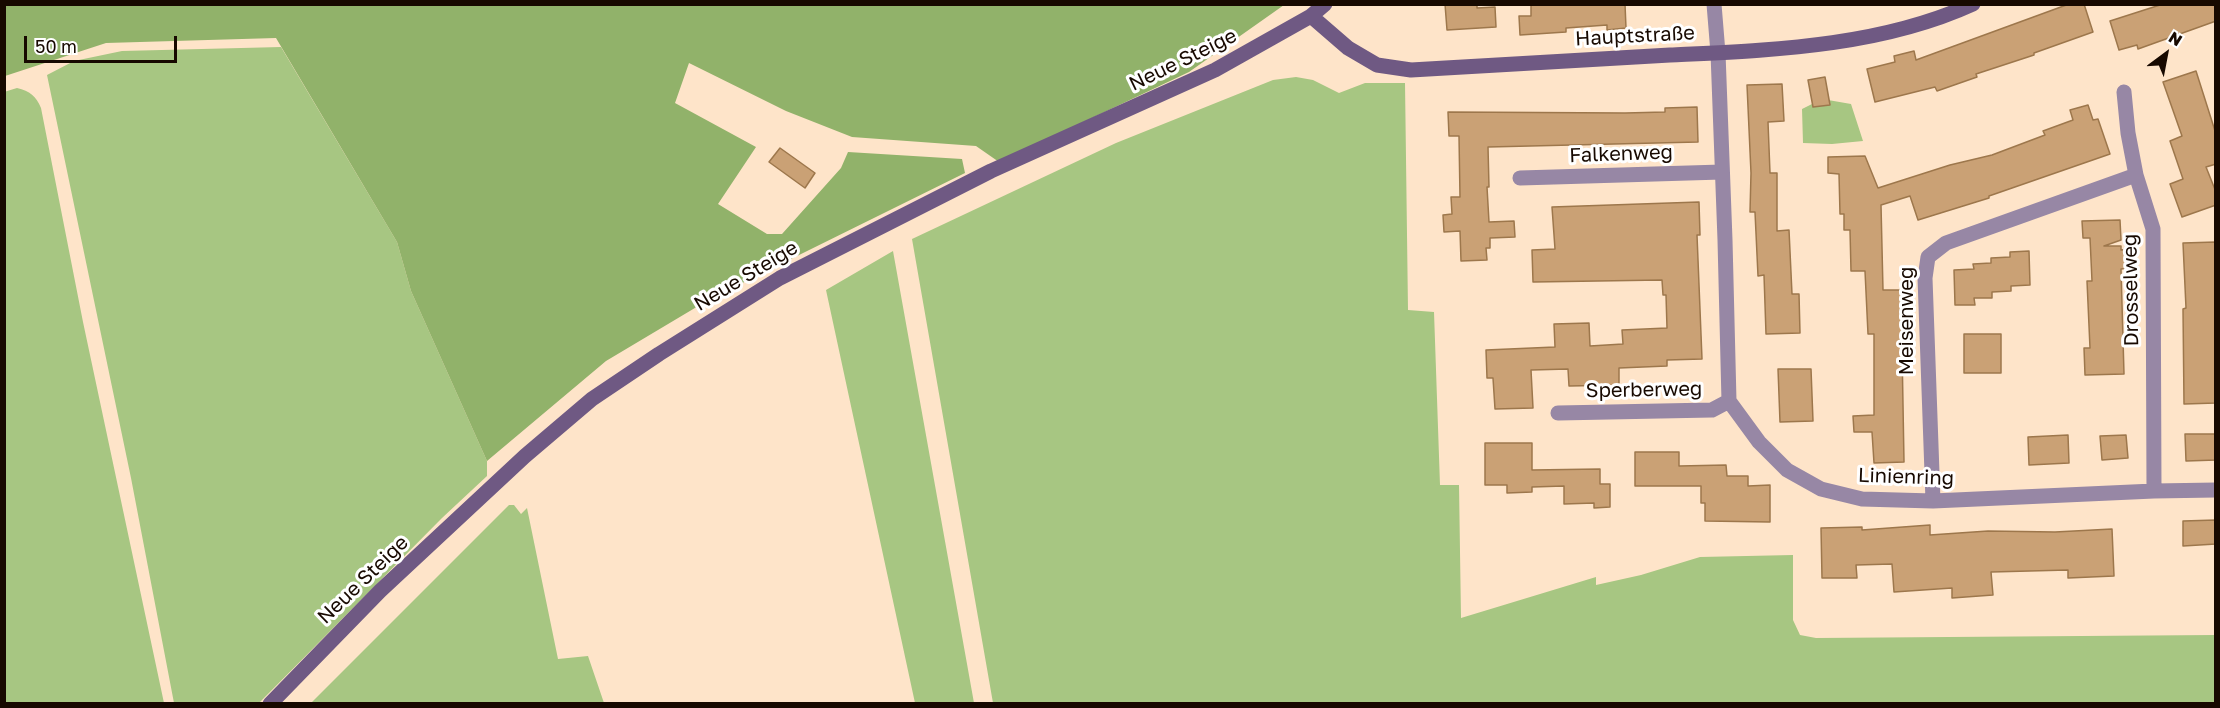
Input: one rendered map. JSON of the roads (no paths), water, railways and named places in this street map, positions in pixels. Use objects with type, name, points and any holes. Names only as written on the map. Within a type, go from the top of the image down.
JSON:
[{"type":"main road","name":"Neue Steige","points":[[270,704],[380,591],[525,456],[592,399],[659,354],[780,278],[991,171],[1215,70],[1311,16],[1325,4]]},
{"type":"main road","name":"Hauptstraße","points":[[1311,16],[1348,48],[1377,65],[1411,70],[1794,48],[1873,37],[1959,11],[1973,4]]},
{"type":"street","points":[[1714,4],[1718,53],[1729,401]]},
{"type":"street","name":"Drosselweg","points":[[2124,92],[2128,133],[2136,175],[2153,229],[2154,491]]},
{"type":"street","name":"Falkenweg","points":[[1520,178],[1722,172]]},
{"type":"street","name":"Meisenweg","points":[[1933,501],[1925,278],[1928,257],[1946,243],[2136,175]]},
{"type":"street","name":"Sperberweg","points":[[1558,413],[1712,410],[1729,401]]},
{"type":"street","name":"Linienring","points":[[1729,401],[1759,442],[1787,470],[1821,489],[1862,499],[1933,501],[2216,490]]}]
